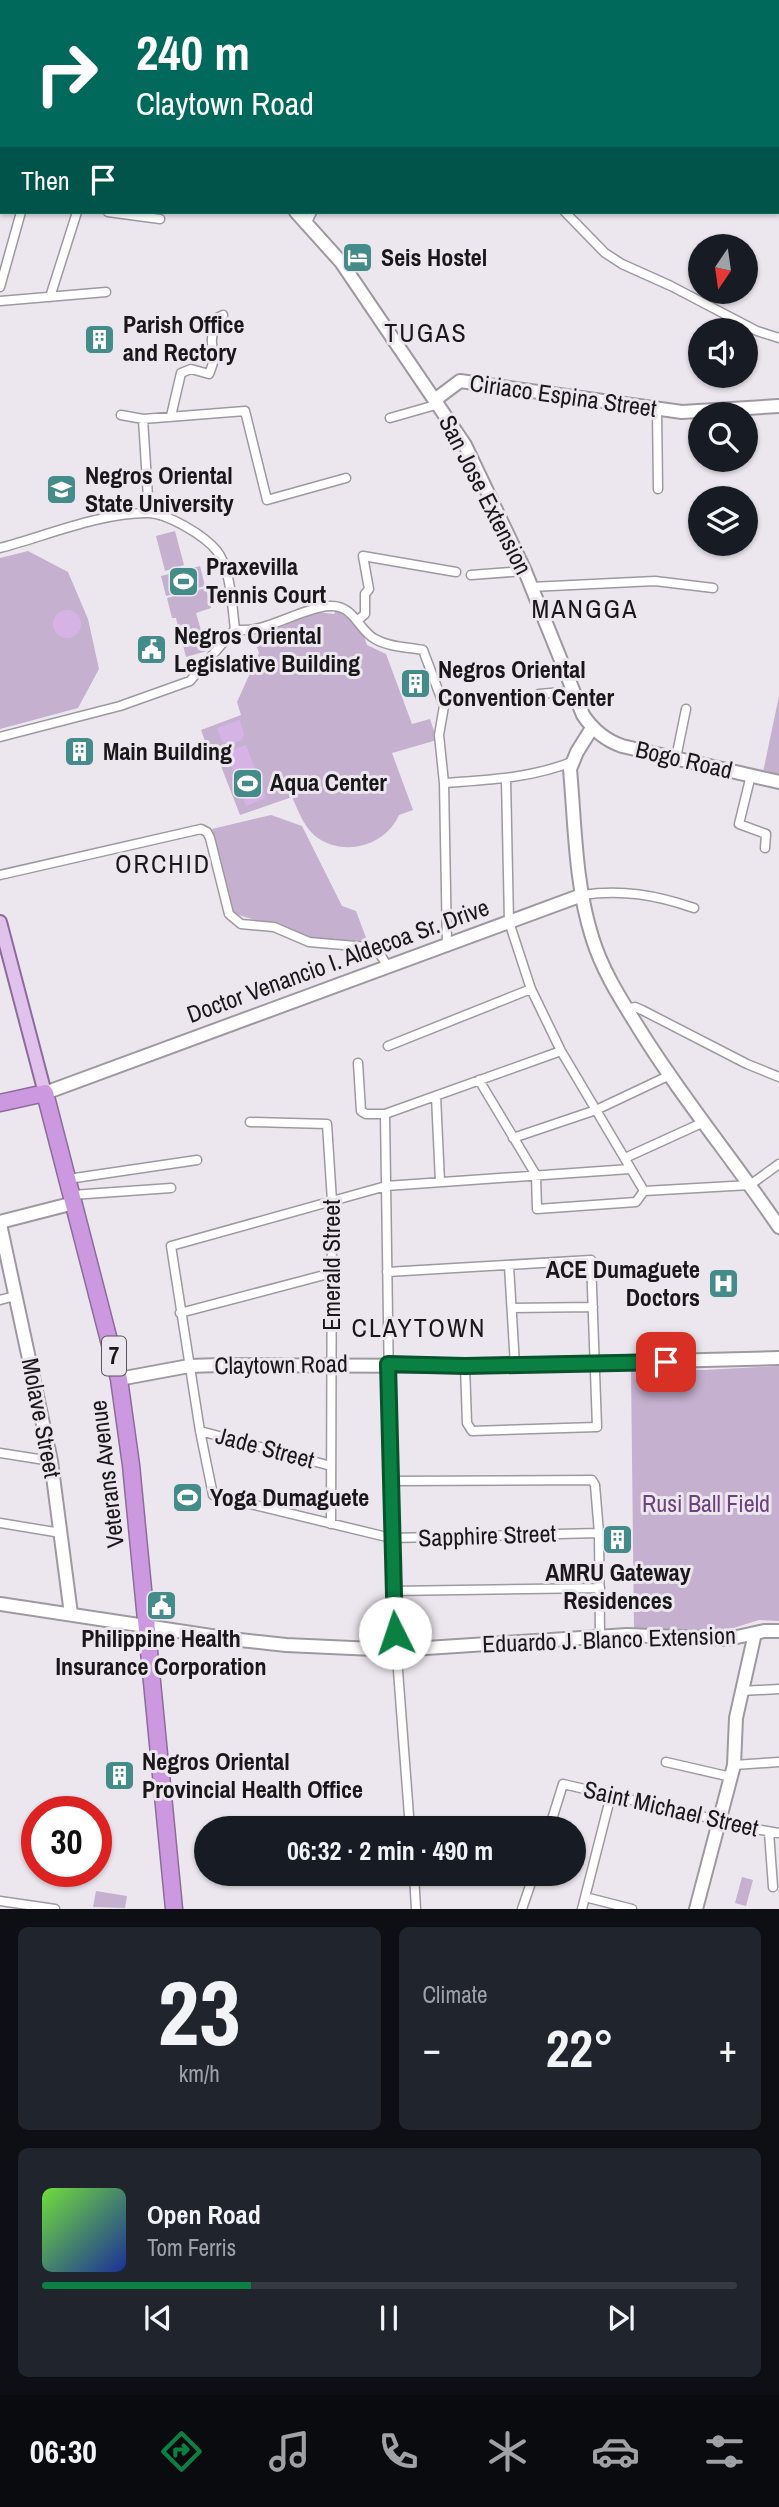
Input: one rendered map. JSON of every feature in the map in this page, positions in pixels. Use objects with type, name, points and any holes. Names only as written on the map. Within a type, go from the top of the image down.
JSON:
[{"type":"highway","name":"Doctor Venancio I. Aldecoa Sr. Drive","points":[[0,1103],[46,1093]]},
{"type":"highway","name":"Veterans Avenue","points":[[46,1093],[119,1379],[131,1465],[174,1909]]},
{"type":"main road","name":"Veterans Avenue","points":[[0,922],[46,1093]]},
{"type":"street","points":[[0,287],[20,214]]},
{"type":"street","points":[[50,297],[76,214]]},
{"type":"street","points":[[123,214],[160,219]]},
{"type":"street","points":[[567,214],[605,253],[622,264],[757,331],[779,338]]},
{"type":"street","name":"San Jose Extension","points":[[309,217],[466,445],[531,587],[583,715],[592,728]]},
{"type":"street","points":[[0,301],[106,292]]},
{"type":"street","points":[[172,416],[181,373],[191,369],[209,373],[215,358],[213,333],[217,318],[223,315]]},
{"type":"street","name":"Ciriaco Espina Street","points":[[437,401],[460,381],[657,410],[714,412],[779,407]]},
{"type":"street","points":[[390,418],[437,401]]},
{"type":"street","points":[[657,410],[658,489]]},
{"type":"street","points":[[121,415],[143,419],[245,411],[267,500],[346,478]]},
{"type":"street","points":[[143,419],[149,513]]},
{"type":"street","points":[[0,548],[105,518],[149,513],[190,528],[217,552],[229,583],[235,629],[190,681],[120,706],[0,737]]},
{"type":"street","points":[[358,620],[365,614],[365,594],[369,589],[363,556],[456,572]]},
{"type":"street","points":[[471,575],[524,571]]},
{"type":"street","points":[[531,587],[656,582],[713,588]]},
{"type":"street","points":[[235,629],[245,632],[296,614],[330,606],[345,609],[372,638],[386,644],[423,650],[444,706],[439,736],[444,783],[447,944]]},
{"type":"street","points":[[539,694],[574,691]]},
{"type":"street","points":[[676,758],[686,709]]},
{"type":"street","points":[[592,728],[570,769],[582,895],[603,968],[668,1076],[779,1227]]},
{"type":"street","name":"Bogo Road","points":[[592,728],[612,743],[779,782]]},
{"type":"street","points":[[444,783],[506,779],[558,768],[573,761]]},
{"type":"street","points":[[751,775],[739,824],[766,835],[765,848]]},
{"type":"street","points":[[506,779],[509,922],[531,989],[561,1051],[644,1191]]},
{"type":"street","points":[[0,875],[201,829],[207,832],[210,838],[229,914],[242,924],[274,927],[309,942],[367,947],[380,954],[388,967]]},
{"type":"street","name":"Doctor Venancio I. Aldecoa Sr. Drive","points":[[46,1093],[582,895],[632,892],[694,908]]},
{"type":"street","points":[[388,1046],[531,989]]},
{"type":"street","points":[[626,1009],[635,1007],[642,1010],[747,1065],[779,1077]]},
{"type":"street","points":[[358,1063],[361,1111],[366,1114],[385,1114],[561,1051]]},
{"type":"street","points":[[513,1138],[596,1110],[668,1076]]},
{"type":"street","points":[[480,1080],[536,1175],[537,1209],[636,1202],[644,1191]]},
{"type":"street","points":[[436,1096],[440,1182]]},
{"type":"street","points":[[385,1114],[391,1538],[396,1650],[409,1816]]},
{"type":"street","name":"Emerald Street","points":[[250,1122],[327,1124],[332,1201],[331,1524]]},
{"type":"street","points":[[625,1158],[704,1122]]},
{"type":"street","points":[[0,1223],[71,1192],[197,1160]]},
{"type":"street","points":[[644,1191],[750,1185],[779,1164]]},
{"type":"street","points":[[200,1431],[171,1246],[386,1186],[631,1168]]},
{"type":"street","points":[[71,1192],[171,1188]]},
{"type":"street","name":"Molave Street","points":[[0,1223],[51,1461],[71,1614]]},
{"type":"street","points":[[387,1272],[591,1260],[597,1427],[476,1432],[470,1430],[467,1423],[465,1366]]},
{"type":"street","points":[[509,1266],[515,1365]]},
{"type":"street","points":[[180,1313],[332,1273]]},
{"type":"street","points":[[0,1300],[15,1296]]},
{"type":"street","points":[[512,1308],[593,1307]]},
{"type":"street","name":"Claytown Road","points":[[119,1379],[189,1367],[332,1364],[465,1366],[779,1358]]},
{"type":"street","name":"Jade Street","points":[[200,1431],[331,1466]]},
{"type":"street","name":"Sapphire Street","points":[[200,1431],[213,1495],[391,1538],[599,1533]]},
{"type":"street","points":[[0,1453],[51,1461]]},
{"type":"street","points":[[390,1481],[592,1480],[595,1485],[599,1533],[600,1637]]},
{"type":"street","points":[[0,1523],[61,1533]]},
{"type":"street","points":[[393,1591],[600,1588]]},
{"type":"street","name":"Eduardo J. Blanco Extension","points":[[0,1604],[286,1645],[396,1650],[635,1635],[719,1639],[779,1631]]},
{"type":"street","points":[[696,1909],[733,1771],[736,1718],[755,1633]]},
{"type":"street","points":[[741,1691],[779,1689]]},
{"type":"street","points":[[666,1762],[733,1771],[779,1762]]},
{"type":"street","name":"Saint Michael Street","points":[[553,1816],[563,1784],[774,1832]]},
{"type":"street","points":[[582,1909],[611,1795]]},
{"type":"street","points":[[773,1887],[774,1832]]},
{"type":"street","points":[[415,1886],[416,1909]]},
{"type":"street","points":[[523,1909],[530,1886]]},
{"type":"street","points":[[584,1897],[632,1909]]},
{"type":"street","points":[[0,1901],[55,1909]]},
{"type":"green space","points":[[175,531],[184,565],[165,571],[156,536]]},
{"type":"green space","points":[[28,551],[68,572],[88,619],[99,669],[78,708],[0,729],[0,558]]},
{"type":"green space","name":"Praxevilla Tennis Court","points":[[200,566],[205,586],[166,596],[161,576]]},
{"type":"green space","points":[[206,588],[211,608],[196,613],[207,651],[186,657],[176,618],[172,618],[167,598]]},
{"type":"green space","points":[[337,609],[358,620],[367,645],[386,654],[412,724],[430,719],[437,740],[392,753],[413,810],[399,815],[384,835],[361,846],[349,847],[325,842],[314,835],[304,822],[292,797],[240,815],[219,761],[213,763],[201,730],[241,715],[237,702],[259,653],[253,637],[317,612],[334,614]]},
{"type":"green space","points":[[779,696],[779,776],[763,772]]},
{"type":"green space","points":[[271,815],[302,826],[342,906],[356,911],[368,943],[306,938],[232,913],[212,829]]},
{"type":"green space","name":"Rusi Ball Field","points":[[779,1366],[779,1621],[759,1620],[724,1631],[634,1630],[631,1369],[704,1370]]},
{"type":"green space","points":[[742,1877],[753,1880],[746,1906],[735,1903]]},
{"type":"green space","points":[[96,1891],[127,1896],[125,1908],[93,1907]]},
{"type":"shaded area","points":[[67,610],[77,614],[81,624],[77,634],[67,638],[57,634],[53,624],[57,614]]},
{"type":"shaded area","points":[[240,720],[244,734],[242,740],[228,745],[222,741],[217,728]]},
{"type":"shaded area","points":[[246,745],[266,798],[246,806],[226,752]]},
{"type":"place","name":"Seis Hostel","points":[[358,258]]},
{"type":"place","name":"Parish Office and Rectory","points":[[100,339]]},
{"type":"place","name":"Negros Oriental State University","points":[[62,490]]},
{"type":"place","name":"Praxevilla Tennis Court","points":[[183,581]]},
{"type":"place","name":"Negros Oriental Legislative Building","points":[[151,650]]},
{"type":"place","name":"Negros Oriental Convention Center","points":[[415,684]]},
{"type":"place","name":"Main Building","points":[[80,752]]},
{"type":"place","name":"Aqua Center","points":[[247,783]]},
{"type":"place","name":"ACE Dumaguete Doctors","points":[[723,1284]]},
{"type":"place","name":"Yoga Dumaguete","points":[[187,1498]]},
{"type":"place","name":"AMRU Gateway Residences","points":[[618,1539]]},
{"type":"place","name":"Philippine Health Insurance Corporation","points":[[161,1605]]},
{"type":"place","name":"Negros Oriental Provincial Health Office","points":[[119,1776]]},
{"type":"district","name":"TUGAS","points":[[426,333]]},
{"type":"district","name":"MANGGA","points":[[585,609]]},
{"type":"district","name":"ORCHID","points":[[163,864]]},
{"type":"district","name":"CLAYTOWN","points":[[419,1328]]},
{"type":"route","points":[[395,1633],[388,1364],[465,1366],[666,1362]]}]
